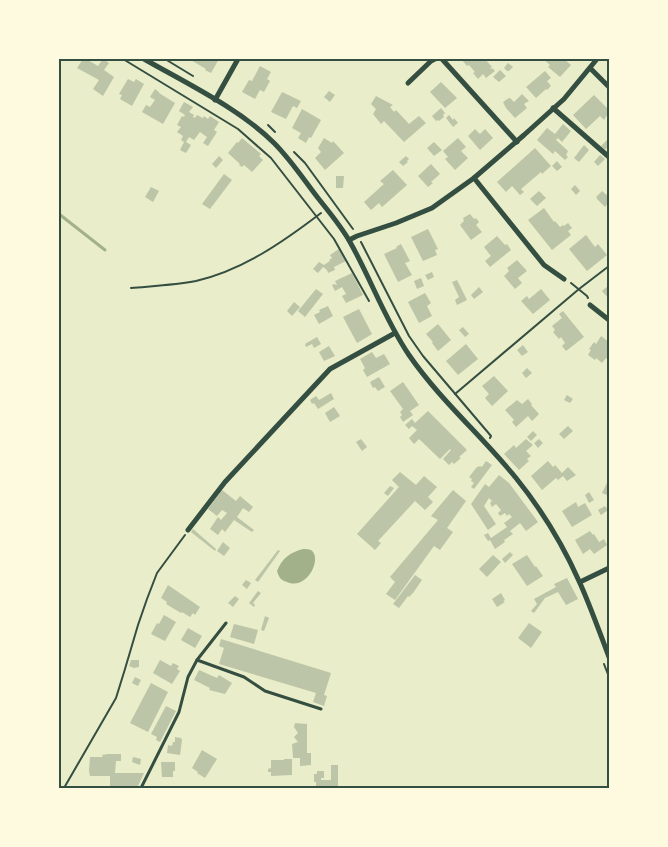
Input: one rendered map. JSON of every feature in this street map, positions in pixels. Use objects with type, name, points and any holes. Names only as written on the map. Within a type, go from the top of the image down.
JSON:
[{"type":"street","points":[[144,59],[215,100],[258,129],[293,165],[350,240],[383,311],[409,355],[425,377],[522,485],[538,507],[580,582],[609,657]]},
{"type":"street","points":[[215,100],[238,59]]},
{"type":"street","points":[[408,83],[435,59]]},
{"type":"street","points":[[442,59],[517,142]]},
{"type":"street","points":[[350,240],[432,208],[474,178],[564,99],[597,59]]},
{"type":"street","points":[[590,68],[609,87]]},
{"type":"street","points":[[553,108],[609,157]]},
{"type":"street","points":[[474,178],[544,265],[564,280]]},
{"type":"street","points":[[590,305],[609,320]]},
{"type":"street","points":[[188,530],[225,482],[330,369],[395,333]]},
{"type":"street","points":[[580,582],[609,568]]},
{"type":"lane","points":[[141,788],[179,712],[188,677],[197,660],[226,623]]},
{"type":"lane","points":[[197,660],[244,677],[265,690],[321,709]]},
{"type":"path","points":[[123,59],[238,129],[271,158],[334,239],[371,304]]},
{"type":"path","points":[[165,59],[196,78]]},
{"type":"path","points":[[263,122],[276,133]]},
{"type":"path","points":[[293,151],[305,163],[349,223],[367,253],[409,336],[423,356],[491,436],[489,440]]},
{"type":"path","points":[[131,288],[196,281],[220,274],[275,247],[327,209]]},
{"type":"path","points":[[455,394],[609,266]]},
{"type":"path","points":[[564,280],[574,284],[587,296],[590,305]]},
{"type":"path","points":[[64,788],[116,698],[138,625],[158,573],[188,530]]},
{"type":"shaded area","points":[[303,549],[311,550],[314,554],[314,566],[311,572],[307,578],[294,584],[283,580],[279,577],[277,571],[281,563],[291,554]]},
{"type":"building","points":[[83,59],[98,66],[103,59],[109,63],[104,70],[114,77],[103,96],[93,89],[99,80],[77,68]]},
{"type":"building","points":[[189,59],[219,59],[211,73]]},
{"type":"building","points":[[463,59],[485,59],[492,67],[490,68],[495,71],[486,78],[483,74],[478,79],[473,73],[475,72],[469,65],[467,66]]},
{"type":"building","points":[[543,59],[564,59],[571,65],[560,77],[548,67],[550,65]]},
{"type":"building","points":[[508,63],[513,67],[507,71],[504,68]]},
{"type":"building","points":[[260,66],[271,72],[267,79],[270,81],[264,92],[260,90],[255,99],[242,92],[249,80],[252,81]]},
{"type":"building","points":[[500,70],[506,76],[499,82],[493,77]]},
{"type":"building","points":[[545,71],[551,78],[547,81],[551,86],[536,98],[526,87]]},
{"type":"building","points":[[128,79],[134,82],[136,79],[144,84],[132,106],[120,99],[122,95],[119,94]]},
{"type":"building","points":[[441,82],[457,98],[445,108],[430,92]]},
{"type":"building","points":[[155,89],[175,103],[163,124],[142,112],[146,105],[150,107],[155,100],[150,97]]},
{"type":"building","points":[[329,91],[335,95],[330,102],[324,97]]},
{"type":"building","points":[[282,92],[301,101],[297,108],[293,106],[286,119],[271,112]]},
{"type":"building","points":[[522,94],[529,101],[524,104],[527,108],[515,118],[503,102],[510,98],[514,102]]},
{"type":"building","points":[[594,95],[609,112],[604,120],[600,116],[586,129],[573,115]]},
{"type":"building","points":[[376,96],[393,105],[390,107],[394,112],[396,110],[409,124],[419,116],[426,123],[404,142],[384,121],[381,124],[373,114],[376,109],[371,104]]},
{"type":"building","points":[[184,102],[193,107],[189,112],[194,115],[193,117],[195,118],[197,115],[208,119],[210,116],[219,122],[214,130],[217,132],[208,146],[203,143],[207,137],[200,132],[194,140],[189,137],[186,142],[191,145],[186,153],[180,150],[184,142],[181,140],[183,136],[177,132],[181,127],[177,125],[182,116],[184,117],[185,115],[179,111]]},
{"type":"building","points":[[441,108],[445,113],[444,117],[436,121],[432,116]]},
{"type":"building","points":[[302,109],[321,120],[306,143],[298,138],[301,133],[292,128]]},
{"type":"building","points":[[449,115],[458,123],[453,127],[446,118]]},
{"type":"building","points":[[563,124],[571,131],[562,142],[558,138],[556,140],[568,151],[566,155],[568,157],[565,160],[555,151],[553,154],[537,140],[547,128],[555,134]]},
{"type":"building","points":[[475,129],[480,134],[485,129],[493,138],[480,150],[468,136]]},
{"type":"building","points":[[242,138],[261,154],[259,156],[263,160],[252,172],[244,165],[242,167],[239,165],[228,153]]},
{"type":"building","points":[[324,138],[332,143],[333,141],[344,153],[325,170],[315,158],[321,152],[318,148]]},
{"type":"building","points":[[458,138],[466,147],[461,151],[468,158],[455,170],[445,159],[448,157],[443,151]]},
{"type":"building","points":[[609,138],[609,145],[605,150],[601,146]]},
{"type":"building","points":[[434,142],[442,150],[434,156],[427,148]]},
{"type":"building","points":[[584,145],[589,150],[579,162],[574,158]]},
{"type":"building","points":[[535,148],[551,166],[521,189],[524,192],[520,195],[512,186],[506,192],[497,182]]},
{"type":"building","points":[[600,155],[605,159],[598,166],[594,162]]},
{"type":"building","points":[[219,156],[223,160],[216,168],[212,164]]},
{"type":"building","points":[[406,156],[409,159],[403,166],[399,162]]},
{"type":"building","points":[[557,161],[562,167],[557,171],[552,166]]},
{"type":"building","points":[[431,164],[440,174],[428,187],[418,176]]},
{"type":"building","points":[[393,170],[407,185],[382,207],[379,203],[371,210],[364,202],[384,184],[380,181]]},
{"type":"building","points":[[224,174],[232,180],[210,209],[202,204]]},
{"type":"building","points":[[336,176],[344,176],[343,188],[336,188]]},
{"type":"building","points":[[575,185],[580,191],[576,195],[571,189]]},
{"type":"building","points":[[151,187],[159,191],[153,202],[145,197]]},
{"type":"building","points":[[539,191],[546,198],[537,206],[530,199]]},
{"type":"building","points":[[602,191],[609,197],[609,202],[605,207],[596,197]]},
{"type":"building","points":[[544,208],[560,227],[568,223],[572,228],[568,231],[571,235],[552,250],[528,220]]},
{"type":"building","points":[[470,214],[479,222],[476,225],[482,232],[471,240],[460,225],[464,221],[463,218]]},
{"type":"building","points":[[428,229],[438,249],[435,250],[437,255],[423,261],[411,237]]},
{"type":"building","points":[[586,235],[595,247],[598,244],[607,255],[587,271],[569,249]]},
{"type":"building","points":[[497,236],[511,250],[490,267],[485,261],[491,256],[484,247]]},
{"type":"building","points":[[401,244],[410,261],[405,263],[412,275],[398,282],[384,254]]},
{"type":"building","points":[[339,249],[346,261],[334,267],[335,270],[328,273],[323,267],[318,273],[313,269],[319,262],[324,265],[330,261],[332,258],[330,255]]},
{"type":"building","points":[[517,260],[527,271],[518,278],[522,283],[515,289],[504,276],[509,271],[507,268]]},
{"type":"building","points":[[432,272],[434,277],[428,280],[425,275]]},
{"type":"building","points":[[352,273],[363,295],[346,303],[342,296],[346,294],[342,287],[335,291],[332,285],[337,285],[335,281]]},
{"type":"building","points":[[421,278],[424,286],[417,289],[414,281]]},
{"type":"building","points":[[457,280],[467,300],[457,305],[455,300],[459,297],[452,282]]},
{"type":"building","points":[[609,285],[609,299],[602,291]]},
{"type":"building","points":[[479,287],[483,292],[474,299],[471,295]]},
{"type":"building","points":[[316,289],[323,294],[305,317],[298,311]]},
{"type":"building","points":[[541,289],[550,300],[533,314],[521,301],[527,296],[529,299]]},
{"type":"building","points":[[425,293],[431,303],[427,306],[432,316],[419,323],[408,302]]},
{"type":"building","points":[[294,302],[300,307],[292,316],[287,311]]},
{"type":"building","points":[[328,306],[333,316],[319,324],[314,315],[320,312],[319,310]]},
{"type":"building","points":[[359,309],[372,334],[357,343],[343,317]]},
{"type":"building","points":[[563,311],[584,337],[566,351],[562,346],[565,343],[561,337],[559,339],[553,332],[555,330],[552,326],[562,318],[559,314]]},
{"type":"building","points":[[438,324],[451,340],[438,351],[426,334]]},
{"type":"building","points":[[463,327],[469,334],[465,337],[459,330]]},
{"type":"building","points":[[601,336],[609,342],[609,360],[606,358],[602,363],[588,355],[591,350],[589,349],[594,342],[596,344]]},
{"type":"building","points":[[317,337],[321,344],[314,348],[312,344],[306,347],[305,344]]},
{"type":"building","points":[[466,344],[478,359],[458,375],[446,361]]},
{"type":"building","points":[[523,345],[528,352],[522,356],[517,350]]},
{"type":"building","points":[[329,346],[335,356],[324,361],[319,352]]},
{"type":"building","points":[[372,352],[376,358],[384,354],[390,364],[367,377],[360,359]]},
{"type":"building","points":[[527,368],[532,373],[526,378],[522,373]]},
{"type":"building","points":[[494,376],[508,391],[492,406],[485,398],[489,394],[482,386]]},
{"type":"building","points":[[379,377],[385,387],[378,391],[375,387],[373,388],[370,382]]},
{"type":"building","points":[[403,382],[419,405],[410,411],[413,415],[403,422],[400,412],[403,409],[390,391]]},
{"type":"building","points":[[331,393],[334,399],[318,409],[310,400],[316,396],[319,400]]},
{"type":"building","points":[[567,395],[573,399],[570,403],[564,400]]},
{"type":"building","points":[[528,399],[539,414],[532,421],[528,416],[516,427],[512,422],[514,420],[505,410],[517,400],[522,404]]},
{"type":"building","points":[[334,407],[340,416],[330,422],[325,413]]},
{"type":"building","points":[[428,411],[467,450],[454,464],[452,462],[449,465],[443,459],[450,449],[440,459],[419,439],[414,444],[409,438],[417,430],[412,426],[409,429],[405,425],[412,419],[415,423]]},
{"type":"building","points":[[568,426],[573,431],[564,439],[559,434]]},
{"type":"building","points":[[533,431],[537,435],[531,441],[527,437]]},
{"type":"building","points":[[361,439],[367,447],[362,451],[356,442]]},
{"type":"building","points":[[526,439],[533,445],[526,451],[531,456],[527,459],[529,461],[519,470],[504,454],[514,445],[516,448]]},
{"type":"building","points":[[539,439],[543,443],[538,448],[534,443]]},
{"type":"building","points":[[486,461],[492,465],[474,489],[471,487],[474,483],[469,477],[477,467],[482,467]]},
{"type":"building","points":[[548,461],[553,467],[555,465],[562,473],[568,467],[576,475],[567,481],[563,476],[558,480],[556,478],[542,490],[531,476]]},
{"type":"building","points":[[400,472],[416,485],[424,476],[437,487],[428,497],[433,502],[425,510],[415,501],[378,541],[381,543],[375,550],[357,534],[399,487],[392,480]]},
{"type":"building","points":[[499,475],[509,483],[538,522],[526,531],[520,523],[510,531],[513,534],[495,549],[490,540],[488,541],[484,535],[488,533],[491,538],[507,527],[504,523],[512,517],[509,514],[507,516],[505,513],[500,516],[498,513],[501,510],[496,504],[492,507],[490,503],[492,501],[489,498],[484,506],[496,524],[488,530],[471,504],[485,484],[489,487]]},
{"type":"building","points":[[609,479],[609,496],[602,493]]},
{"type":"building","points":[[390,486],[394,488],[388,496],[384,493]]},
{"type":"building","points":[[222,490],[236,501],[240,496],[253,507],[249,512],[243,508],[237,517],[254,530],[252,532],[234,520],[225,532],[222,529],[218,535],[210,529],[218,517],[221,520],[227,513],[222,510],[217,516],[208,509]]},
{"type":"building","points":[[453,490],[466,501],[447,528],[453,532],[440,550],[434,546],[395,600],[386,594],[395,582],[390,577],[438,520],[431,516]]},
{"type":"building","points":[[589,492],[594,500],[589,503],[585,495]]},
{"type":"building","points":[[576,502],[578,507],[585,503],[592,515],[572,527],[562,511]]},
{"type":"building","points":[[605,506],[608,510],[601,515],[598,510]]},
{"type":"building","points":[[193,529],[216,549],[215,551],[191,532]]},
{"type":"building","points":[[590,531],[599,542],[604,539],[607,545],[594,554],[590,549],[583,554],[575,540]]},
{"type":"building","points":[[223,542],[230,548],[224,556],[217,551]]},
{"type":"building","points":[[278,550],[280,551],[258,582],[255,580]]},
{"type":"building","points":[[510,552],[513,555],[505,563],[502,559]]},
{"type":"building","points":[[493,555],[501,562],[487,577],[479,569]]},
{"type":"building","points":[[527,555],[543,576],[527,586],[512,564]]},
{"type":"building","points":[[415,575],[422,580],[399,608],[393,604]]},
{"type":"building","points":[[567,578],[578,599],[566,605],[558,592],[545,598],[534,613],[531,611],[537,604],[534,599],[556,587],[554,584]]},
{"type":"building","points":[[246,580],[251,583],[247,589],[242,585]]},
{"type":"building","points":[[168,585],[200,607],[195,615],[193,613],[190,617],[166,604],[167,602],[161,598]]},
{"type":"building","points":[[258,591],[261,593],[253,603],[254,607],[249,603]]},
{"type":"building","points":[[501,593],[505,602],[497,607],[492,599]]},
{"type":"building","points":[[235,596],[239,599],[233,607],[228,603]]},
{"type":"building","points":[[164,615],[176,622],[165,641],[151,634]]},
{"type":"building","points":[[265,616],[269,618],[264,631],[261,630]]},
{"type":"building","points":[[529,623],[542,632],[531,648],[518,638]]},
{"type":"building","points":[[234,624],[258,630],[254,644],[230,637]]},
{"type":"building","points":[[188,628],[202,636],[195,648],[181,640]]},
{"type":"building","points":[[221,639],[331,673],[324,695],[327,696],[324,706],[313,702],[316,693],[219,664],[224,648],[219,646]]},
{"type":"building","points":[[131,660],[139,660],[139,667],[129,666]]},
{"type":"building","points":[[160,660],[171,666],[173,663],[179,666],[177,669],[180,671],[172,684],[153,673]]},
{"type":"building","points":[[199,670],[217,678],[219,675],[232,683],[225,694],[209,690],[210,688],[194,680]]},
{"type":"building","points":[[135,677],[141,680],[138,686],[132,683]]},
{"type":"building","points":[[151,683],[168,692],[148,732],[130,723]]},
{"type":"building","points":[[166,706],[176,711],[160,742],[156,740],[157,737],[151,734]]},
{"type":"building","points":[[295,723],[307,724],[307,753],[311,753],[311,765],[300,766],[300,758],[293,758],[292,744],[298,742],[294,737],[298,733],[294,727]]},
{"type":"building","points":[[175,737],[182,740],[180,755],[167,753],[168,745],[172,746],[173,742],[175,742]]},
{"type":"building","points":[[202,750],[217,759],[205,778],[192,768]]},
{"type":"building","points":[[121,754],[121,761],[116,761],[115,773],[144,773],[137,788],[110,788],[110,776],[90,776],[90,757],[103,757],[102,755]]},
{"type":"building","points":[[133,757],[141,759],[140,765],[132,762]]},
{"type":"building","points":[[292,759],[292,775],[271,776],[271,772],[268,772],[268,769],[271,768],[271,760]]},
{"type":"building","points":[[161,762],[175,762],[173,777],[162,777]]},
{"type":"building","points":[[331,765],[338,765],[338,788],[316,787],[314,774],[317,774],[317,771],[324,771],[324,778],[321,778],[321,780],[331,780]]},
{"type":"waterway","points":[[59,214],[105,250]]}]
